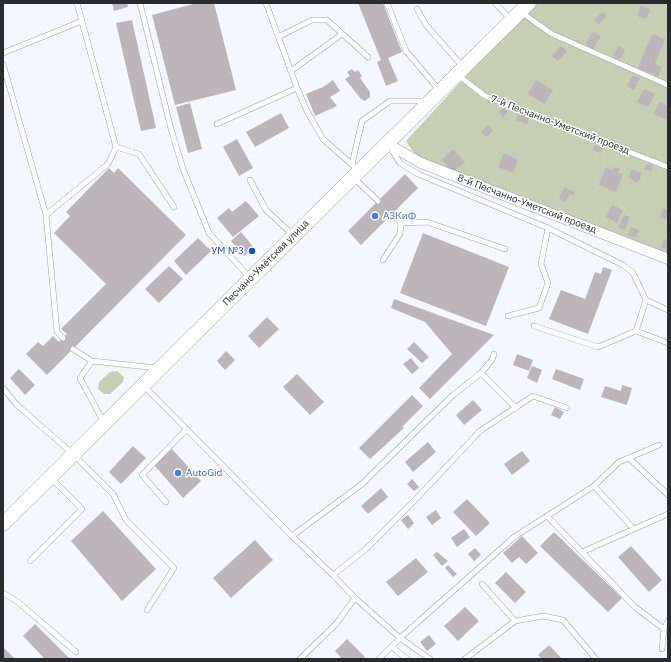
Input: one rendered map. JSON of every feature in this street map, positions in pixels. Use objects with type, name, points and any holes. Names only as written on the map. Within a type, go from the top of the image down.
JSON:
[{"type":"main road","name":"Песчано-Умётская улица","points":[[3,524],[293,236],[355,171],[388,144],[520,12]]},
{"type":"street","name":"8-й Песчанно-Уметский проезд","points":[[388,144],[421,164],[668,259]]},
{"type":"lane","points":[[46,214],[108,164],[116,147],[77,3]]},
{"type":"lane","points":[[140,3],[171,129],[183,169],[209,233],[250,278]]},
{"type":"lane","points":[[266,3],[280,36],[297,88],[323,138],[355,171],[378,201]]},
{"type":"lane","points":[[387,3],[406,51],[441,91]]},
{"type":"lane","points":[[495,3],[520,12],[552,34],[668,85]]},
{"type":"lane","name":"7-й Песчанно-Уметский проезд","points":[[417,9],[426,25],[461,71],[485,96],[668,167]]},
{"type":"lane","points":[[280,36],[312,20],[327,20],[368,57]]},
{"type":"lane","points":[[3,53],[82,21]]},
{"type":"lane","points":[[291,71],[342,34]]},
{"type":"lane","points":[[3,64],[46,214],[57,332],[62,338]]},
{"type":"lane","points":[[217,124],[297,88]]},
{"type":"lane","points":[[355,171],[362,121],[390,101],[431,101]]},
{"type":"lane","points":[[388,144],[400,163],[418,174],[548,228],[623,265],[633,274],[646,300],[668,310]]},
{"type":"lane","points":[[116,147],[140,154],[174,207]]},
{"type":"lane","points":[[250,180],[266,210],[293,236]]},
{"type":"lane","points":[[392,214],[401,223],[427,222],[505,249]]},
{"type":"lane","points":[[383,260],[400,234],[401,223]]},
{"type":"lane","points":[[508,316],[539,308],[548,283],[541,264],[548,228]]},
{"type":"lane","points":[[636,331],[646,300]]},
{"type":"lane","points":[[534,326],[598,347],[636,331],[668,343]]},
{"type":"lane","points":[[73,349],[92,361],[161,368]]},
{"type":"lane","points":[[292,536],[362,484],[453,395],[480,373],[492,360],[494,354]]},
{"type":"lane","points":[[92,361],[80,378],[104,424]]},
{"type":"lane","points":[[480,373],[516,408]]},
{"type":"lane","points":[[143,386],[355,598],[400,638],[430,659]]},
{"type":"lane","points":[[3,388],[17,405],[73,454],[113,494],[126,520],[174,568],[147,610]]},
{"type":"lane","points":[[334,576],[366,549],[416,499],[480,431],[533,396],[567,408]]},
{"type":"lane","points":[[166,502],[142,475],[186,429]]},
{"type":"lane","points":[[379,659],[400,638],[514,536],[594,486],[619,462],[659,445]]},
{"type":"lane","points":[[629,458],[668,495]]},
{"type":"lane","points":[[30,561],[82,509],[50,478]]},
{"type":"lane","points":[[594,486],[634,529]]},
{"type":"lane","points":[[582,552],[668,514]]},
{"type":"lane","points":[[547,516],[635,607],[664,629]]},
{"type":"lane","points":[[482,584],[515,621]]},
{"type":"lane","points":[[3,593],[18,602],[76,652]]},
{"type":"lane","points":[[300,659],[336,624],[355,598]]},
{"type":"lane","points":[[465,659],[515,621],[543,616],[563,620],[596,659]]},
{"type":"lane","points":[[662,649],[664,629],[668,621]]},
{"type":"lane","points":[[392,646],[407,659]]},
{"type":"green space","points":[[536,3],[668,3],[668,263],[423,167],[406,141],[499,40]]},
{"type":"green space","points":[[117,371],[124,377],[123,382],[110,394],[104,394],[98,389],[99,382],[110,372]]},
{"type":"building","points":[[112,3],[127,3],[128,7],[114,11]]},
{"type":"building","points":[[197,3],[214,3],[236,90],[175,105],[152,15]]},
{"type":"building","points":[[358,3],[383,3],[402,52],[388,58],[398,81],[386,86],[377,62],[381,60]]},
{"type":"building","points":[[641,6],[650,9],[646,19],[637,16]]},
{"type":"building","points":[[602,12],[607,16],[599,24],[594,20]]},
{"type":"building","points":[[132,20],[156,128],[141,131],[116,23]]},
{"type":"building","points":[[593,32],[601,36],[593,49],[585,44]]},
{"type":"building","points":[[652,34],[665,39],[655,64],[662,67],[658,76],[638,68]]},
{"type":"building","points":[[561,46],[567,51],[558,61],[552,56]]},
{"type":"building","points":[[618,46],[625,49],[621,59],[613,56]]},
{"type":"building","points":[[352,69],[355,72],[358,70],[362,76],[360,78],[370,92],[370,97],[365,101],[361,99],[345,79],[350,76],[347,72]]},
{"type":"building","points":[[633,75],[640,78],[634,90],[627,86]]},
{"type":"building","points":[[333,80],[340,91],[330,97],[337,106],[315,116],[306,94],[323,87]]},
{"type":"building","points":[[536,80],[553,90],[545,104],[528,94]]},
{"type":"building","points":[[644,89],[655,94],[648,107],[637,102]]},
{"type":"building","points":[[660,102],[668,106],[668,121],[654,113]]},
{"type":"building","points":[[190,103],[202,149],[188,153],[176,107]]},
{"type":"building","points":[[504,108],[508,112],[503,117],[499,112]]},
{"type":"building","points":[[281,113],[289,128],[255,147],[246,132]]},
{"type":"building","points":[[518,114],[529,118],[527,124],[516,120]]},
{"type":"building","points":[[488,125],[493,130],[486,137],[481,132]]},
{"type":"building","points":[[237,139],[253,168],[239,176],[223,147]]},
{"type":"building","points":[[595,145],[603,148],[601,153],[593,150]]},
{"type":"building","points":[[453,149],[465,162],[453,172],[442,160]]},
{"type":"building","points":[[504,153],[518,160],[513,173],[498,167]]},
{"type":"building","points":[[647,164],[653,166],[651,172],[644,169]]},
{"type":"building","points":[[606,167],[612,170],[613,167],[620,169],[618,173],[623,174],[616,192],[599,185]]},
{"type":"building","points":[[109,168],[114,173],[118,168],[186,235],[47,375],[26,354],[38,342],[43,346],[53,336],[59,342],[67,334],[61,329],[106,284],[54,233],[70,216],[66,212]]},
{"type":"building","points":[[632,169],[642,174],[638,183],[628,178]]},
{"type":"building","points":[[405,174],[418,188],[361,245],[348,231]]},
{"type":"building","points":[[565,187],[575,192],[573,195],[570,194],[565,202],[559,198]]},
{"type":"building","points":[[246,201],[259,216],[233,237],[217,218],[229,208],[232,212]]},
{"type":"building","points":[[612,205],[623,210],[617,223],[606,217]]},
{"type":"building","points":[[663,209],[668,211],[666,220],[660,218]]},
{"type":"building","points":[[624,215],[630,217],[625,230],[618,228]]},
{"type":"building","points":[[631,227],[639,230],[636,238],[628,235]]},
{"type":"building","points":[[241,232],[256,250],[250,256],[247,253],[244,256],[231,241]]},
{"type":"building","points":[[423,233],[509,267],[486,326],[400,293]]},
{"type":"building","points":[[198,238],[211,251],[186,275],[174,261]]},
{"type":"building","points":[[664,239],[668,241],[668,250],[661,247]]},
{"type":"building","points":[[169,266],[183,279],[159,303],[145,289]]},
{"type":"building","points":[[603,267],[612,270],[588,334],[549,319],[561,290],[585,299],[595,272],[601,274]]},
{"type":"building","points":[[394,299],[494,335],[430,399],[419,388],[452,354],[425,322],[391,308]]},
{"type":"building","points":[[267,317],[279,329],[259,348],[248,336]]},
{"type":"building","points":[[414,342],[429,357],[422,363],[407,349]]},
{"type":"building","points":[[226,351],[235,360],[225,370],[217,361]]},
{"type":"building","points":[[517,354],[533,360],[529,371],[513,365]]},
{"type":"building","points":[[411,358],[419,368],[412,374],[403,364]]},
{"type":"building","points":[[532,366],[542,370],[537,383],[527,378]]},
{"type":"building","points":[[19,369],[35,385],[25,395],[10,378]]},
{"type":"building","points":[[556,369],[584,379],[580,390],[552,379]]},
{"type":"building","points":[[297,374],[324,402],[310,415],[283,387]]},
{"type":"building","points":[[622,385],[632,388],[627,405],[601,397],[605,386],[621,391]]},
{"type":"building","points":[[412,395],[423,406],[402,427],[404,428],[370,459],[359,448]]},
{"type":"building","points":[[473,400],[482,410],[464,425],[456,415]]},
{"type":"building","points":[[555,407],[564,412],[560,419],[551,415]]},
{"type":"building","points":[[428,442],[436,452],[413,472],[405,462]]},
{"type":"building","points":[[133,446],[146,458],[121,484],[109,472]]},
{"type":"building","name":"AutoGid","points":[[172,449],[201,481],[183,498],[154,465]]},
{"type":"building","points":[[522,451],[530,461],[512,475],[504,464]]},
{"type":"building","points":[[412,479],[419,487],[414,491],[407,484]]},
{"type":"building","points":[[381,488],[388,497],[368,514],[361,506]]},
{"type":"building","points":[[467,499],[490,523],[476,536],[453,512]]},
{"type":"building","points":[[436,510],[441,518],[432,525],[426,517]]},
{"type":"building","points":[[103,511],[156,569],[122,601],[71,541]]},
{"type":"building","points":[[408,515],[414,523],[408,529],[401,520]]},
{"type":"building","points":[[464,529],[470,537],[457,547],[451,538]]},
{"type":"building","points":[[554,532],[622,598],[608,612],[540,546]]},
{"type":"building","points":[[522,536],[538,553],[526,564],[519,557],[512,563],[503,553]]},
{"type":"building","points":[[255,540],[273,560],[231,598],[213,578]]},
{"type":"building","points":[[631,546],[662,580],[649,592],[618,557]]},
{"type":"building","points":[[475,548],[481,555],[474,561],[468,554]]},
{"type":"building","points":[[437,552],[448,561],[442,566],[433,555]]},
{"type":"building","points":[[416,558],[428,572],[398,596],[386,582]]},
{"type":"building","points":[[448,565],[457,574],[453,577],[445,568]]},
{"type":"building","points":[[506,572],[526,592],[515,603],[495,583]]},
{"type":"building","points":[[465,607],[479,621],[458,641],[444,626]]},
{"type":"building","points":[[35,624],[70,659],[45,659],[23,636]]},
{"type":"building","points":[[429,635],[436,644],[427,651],[420,642]]},
{"type":"building","points":[[347,639],[365,657],[363,659],[342,659],[335,651]]},
{"type":"building","points":[[549,645],[562,659],[542,659],[538,655]]},
{"type":"building","points":[[3,647],[15,659],[3,659]]},
{"type":"place","name":"АЗКиФ","points":[[375,216]]},
{"type":"place","name":"УМ №3","points":[[252,251]]},
{"type":"place","name":"AutoGid","points":[[178,473]]}]
